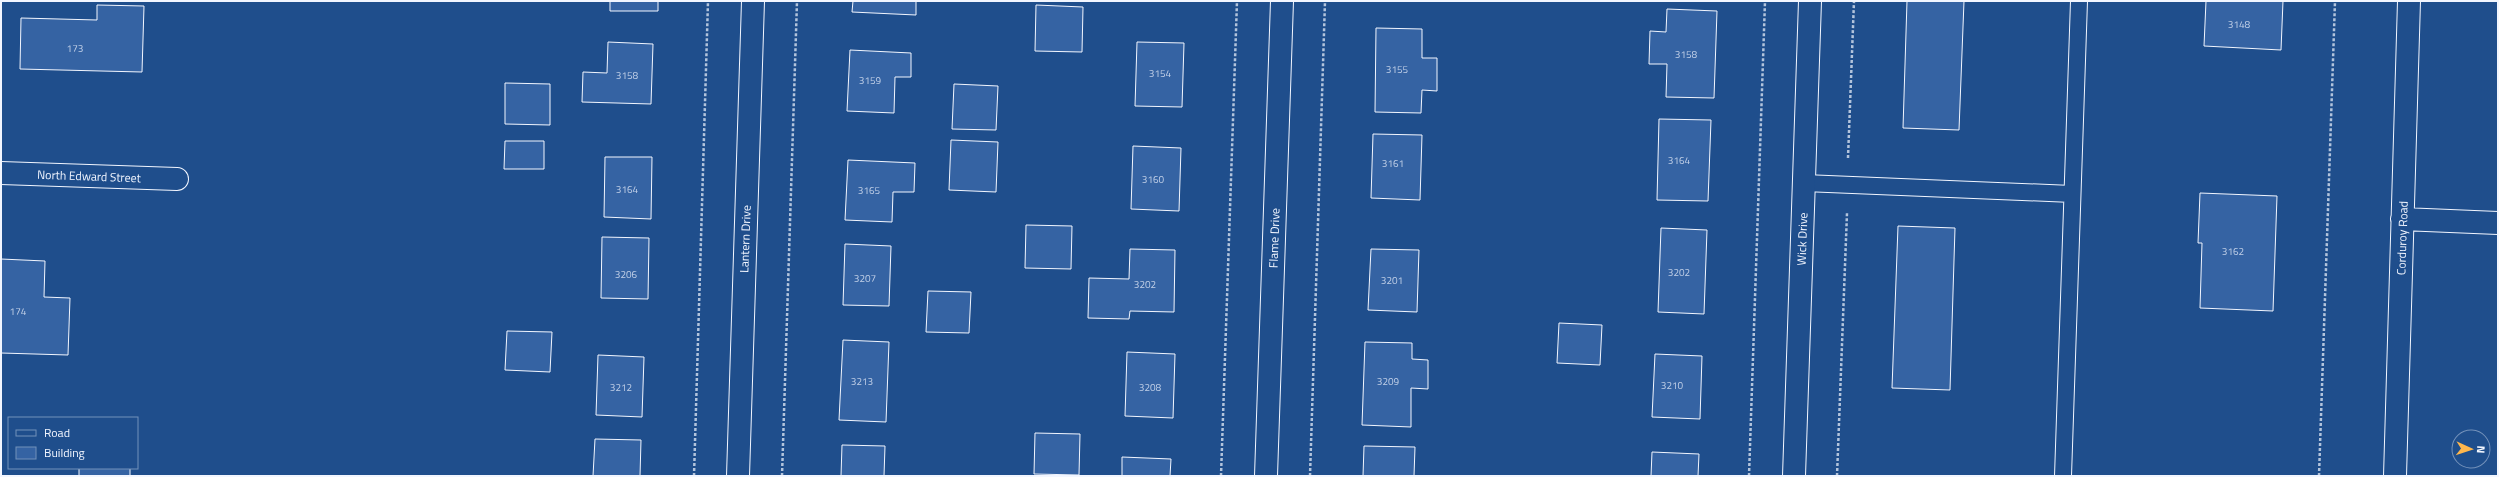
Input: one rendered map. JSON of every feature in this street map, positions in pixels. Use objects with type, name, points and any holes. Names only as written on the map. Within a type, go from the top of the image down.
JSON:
[{"type":"street","name":"Lantern Drive","points":[[738,476],[753,1]]},
{"type":"street","name":"Flame Drive","points":[[1266,476],[1282,1]]},
{"type":"street","name":"Wick Drive","points":[[1794,476],[1810,1]]},
{"type":"street","name":"Corduroy Road","points":[[2395,476],[2409,1]]},
{"type":"street","name":"North Edward Street","points":[[1,174],[177,179]]},
{"type":"street","points":[[2402,219],[2498,223]]},
{"type":"lane","points":[[2063,476],[2079,1]]},
{"type":"lane","points":[[1804,183],[2072,194]]},
{"type":"path","points":[[694,476],[708,1]]},
{"type":"path","points":[[782,476],[797,1]]},
{"type":"path","points":[[1221,476],[1237,1]]},
{"type":"path","points":[[1310,476],[1325,1]]},
{"type":"path","points":[[1749,476],[1765,1]]},
{"type":"path","points":[[1838,476],[1854,1]]},
{"type":"path","points":[[2319,476],[2335,1]]},
{"type":"building","points":[[610,1],[658,1],[658,11],[610,11]]},
{"type":"building","points":[[853,1],[916,1],[916,15],[852,12]]},
{"type":"building","points":[[1907,1],[1964,1],[1959,130],[1903,128]]},
{"type":"building","points":[[2206,1],[2283,1],[2281,50],[2204,46]]},
{"type":"building","points":[[97,5],[144,6],[142,72],[20,69],[21,18],[97,20]]},
{"type":"building","points":[[1036,5],[1083,7],[1082,52],[1035,51]]},
{"type":"building","points":[[1667,9],[1717,11],[1714,98],[1666,97],[1667,64],[1649,64],[1650,31],[1666,32]]},
{"type":"building","points":[[1376,28],[1422,29],[1422,58],[1437,58],[1437,91],[1422,90],[1421,113],[1375,112]]},
{"type":"building","points":[[608,42],[653,44],[651,104],[582,102],[583,72],[607,73]]},
{"type":"building","points":[[1137,42],[1184,43],[1182,107],[1135,106]]},
{"type":"building","points":[[850,50],[911,53],[911,77],[895,77],[894,113],[847,111]]},
{"type":"building","points":[[505,83],[550,84],[550,125],[505,124]]},
{"type":"building","points":[[954,84],[998,86],[996,130],[952,129]]},
{"type":"building","points":[[1659,119],[1711,120],[1708,201],[1657,200]]},
{"type":"building","points":[[1373,134],[1422,135],[1420,200],[1371,198]]},
{"type":"building","points":[[951,140],[998,142],[996,192],[949,190]]},
{"type":"building","points":[[505,141],[544,141],[544,169],[504,169]]},
{"type":"building","points":[[1133,146],[1181,148],[1179,211],[1131,209]]},
{"type":"building","points":[[605,157],[652,157],[651,219],[604,217]]},
{"type":"building","points":[[848,160],[915,163],[914,192],[893,192],[892,222],[845,220]]},
{"type":"building","points":[[2200,193],[2277,196],[2273,311],[2200,308],[2202,243],[2198,243]]},
{"type":"building","points":[[1026,225],[1072,226],[1071,269],[1025,268]]},
{"type":"building","points":[[1898,226],[1955,228],[1950,390],[1892,388]]},
{"type":"building","points":[[1661,228],[1707,230],[1704,314],[1658,312]]},
{"type":"building","points":[[602,237],[649,238],[648,299],[601,298]]},
{"type":"building","points":[[845,244],[891,246],[889,306],[843,305]]},
{"type":"building","points":[[1130,249],[1175,250],[1174,312],[1130,311],[1129,319],[1088,318],[1089,278],[1129,279]]},
{"type":"building","points":[[1371,249],[1419,250],[1417,312],[1368,310]]},
{"type":"building","points":[[1,259],[45,261],[44,297],[70,298],[68,355],[1,353]]},
{"type":"building","points":[[928,291],[971,292],[969,333],[926,332]]},
{"type":"building","points":[[1559,323],[1602,325],[1600,365],[1557,363]]},
{"type":"building","points":[[507,331],[552,332],[550,372],[505,370]]},
{"type":"building","points":[[843,340],[889,342],[886,422],[839,420]]},
{"type":"building","points":[[1365,342],[1412,343],[1412,359],[1428,360],[1428,389],[1411,388],[1411,427],[1362,425]]},
{"type":"building","points":[[1127,352],[1175,354],[1173,418],[1125,416]]},
{"type":"building","points":[[1655,354],[1702,356],[1700,419],[1652,417]]},
{"type":"building","points":[[598,355],[644,357],[642,417],[596,415]]},
{"type":"building","points":[[1035,433],[1080,434],[1079,475],[1034,474]]},
{"type":"building","points":[[595,439],[641,440],[640,476],[593,476]]},
{"type":"building","points":[[842,445],[885,446],[884,476],[841,476]]},
{"type":"building","points":[[1364,446],[1415,447],[1414,476],[1363,476]]},
{"type":"building","points":[[1652,452],[1699,454],[1698,476],[1651,476]]},
{"type":"building","points":[[1122,457],[1171,459],[1170,476],[1122,476]]},
{"type":"building","points":[[79,469],[130,469],[130,476],[79,476]]}]
